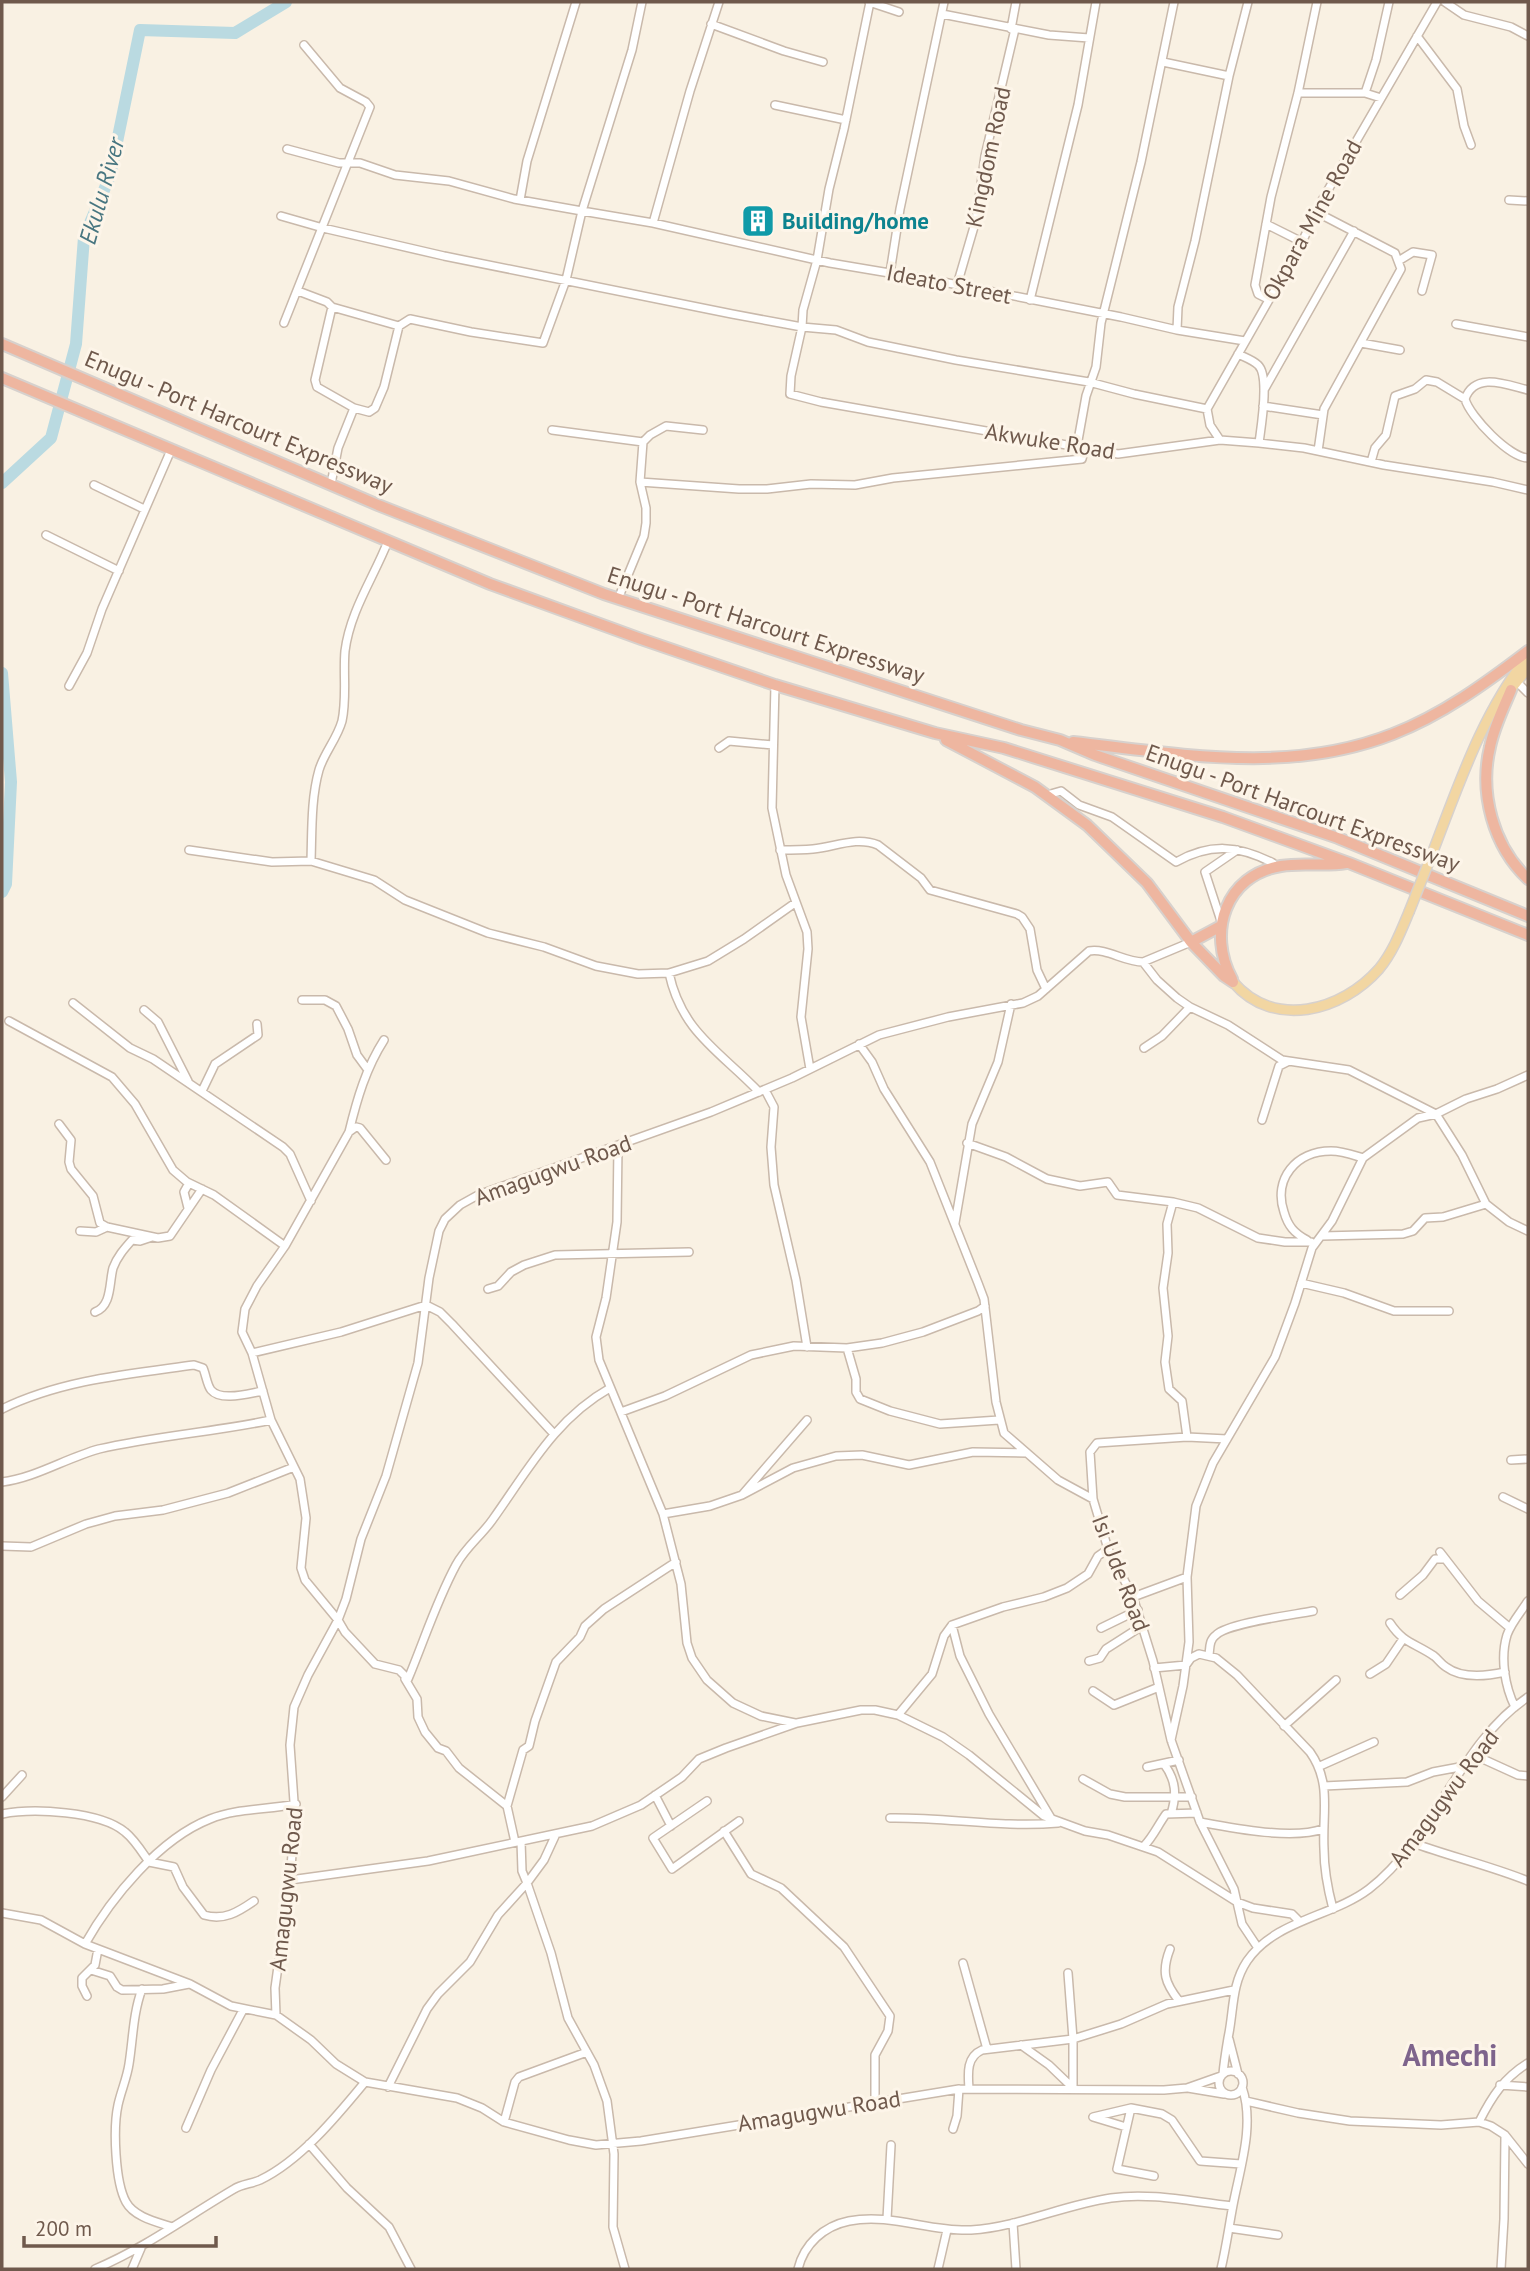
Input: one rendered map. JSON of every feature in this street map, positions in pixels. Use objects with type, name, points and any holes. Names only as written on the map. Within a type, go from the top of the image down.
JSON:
[{"type":"highway","name":"Enugu - Port Harcourt Expressway","points":[[2,344],[331,484],[618,599],[1008,726],[1060,740],[1095,755],[1338,838],[1528,916]]},
{"type":"highway","name":"Enugu - Port Harcourt Expressway","points":[[2,378],[490,584],[775,685],[935,733],[1004,748],[1165,798],[1349,863],[1528,935]]},
{"type":"highway","points":[[1060,740],[1216,758],[1265,760],[1335,752],[1394,734],[1427,719],[1528,654]]},
{"type":"highway","points":[[1514,686],[1489,750],[1488,799],[1501,843],[1513,863],[1528,879]]},
{"type":"highway","points":[[935,733],[1047,795],[1087,825],[1147,883],[1191,942],[1233,982]]},
{"type":"highway","points":[[1233,982],[1223,961],[1219,936],[1221,924],[1238,890],[1265,870],[1282,866],[1332,866],[1349,863]]},
{"type":"highway","points":[[1191,942],[1221,924]]},
{"type":"main road","points":[[1233,982],[1267,1007],[1282,1010],[1314,1008],[1343,999],[1356,991],[1381,966],[1398,939],[1461,780],[1498,701],[1528,654]]},
{"type":"main road","points":[[1498,701],[1528,668]]},
{"type":"street","points":[[520,200],[527,161],[576,2]]},
{"type":"street","points":[[332,307],[315,380],[317,387],[354,408],[369,412],[375,408],[384,387],[399,326],[410,318],[471,332],[543,343],[566,280],[582,211],[632,50],[642,2]]},
{"type":"street","points":[[653,223],[690,91],[719,2]]},
{"type":"street","points":[[870,2],[899,12]]},
{"type":"street","name":"Akwuke Road","points":[[870,2],[829,189],[817,260],[803,310],[790,394],[821,402],[1118,454],[1220,440],[1259,443],[1318,451],[1528,490]]},
{"type":"street","points":[[890,272],[900,209],[944,2]]},
{"type":"street","name":"Kingdom Road","points":[[957,285],[976,220],[985,156],[1013,29],[1016,2]]},
{"type":"street","points":[[1030,300],[1078,105],[1096,2]]},
{"type":"street","points":[[639,482],[739,489],[811,484],[855,485],[893,478],[1079,460],[1083,455],[1077,446],[1090,382],[1096,367],[1101,323],[1163,62],[1174,2]]},
{"type":"street","points":[[1177,330],[1178,307],[1248,2]]},
{"type":"street","points":[[1268,299],[1258,295],[1255,285],[1266,224],[1317,2]]},
{"type":"street","points":[[1365,93],[1376,60],[1389,2]]},
{"type":"street","name":"Okpara Mine Road","points":[[1207,409],[1437,2]]},
{"type":"street","points":[[1445,2],[1464,15],[1511,27],[1528,36]]},
{"type":"street","points":[[942,13],[1048,35],[1089,38]]},
{"type":"street","points":[[711,24],[823,62]]},
{"type":"street","points":[[1417,36],[1457,89],[1464,126],[1471,145]]},
{"type":"street","points":[[284,323],[370,107],[340,88],[304,45]]},
{"type":"street","points":[[1163,62],[1229,76]]},
{"type":"street","points":[[1298,93],[1365,93],[1381,98]]},
{"type":"street","points":[[775,104],[846,120]]},
{"type":"street","name":"Ideato Street","points":[[287,149],[340,163],[350,161],[395,175],[449,181],[520,200],[653,223],[817,260],[1245,341]]},
{"type":"street","points":[[1508,200],[1528,201]]},
{"type":"street","points":[[1316,212],[1395,253],[1402,269],[1324,409],[1318,451]]},
{"type":"street","points":[[281,216],[323,229],[444,256],[802,327],[836,330],[861,340],[956,360],[1090,382],[1207,409],[1210,425],[1220,440]]},
{"type":"street","points":[[1266,224],[1302,242]]},
{"type":"street","points":[[1264,390],[1354,231]]},
{"type":"street","points":[[1400,260],[1413,252],[1432,255],[1422,291]]},
{"type":"street","points":[[298,291],[327,302],[332,307],[399,326]]},
{"type":"street","points":[[1456,324],[1528,337]]},
{"type":"street","points":[[1361,343],[1400,350]]},
{"type":"street","points":[[1238,354],[1261,368],[1264,390],[1259,443]]},
{"type":"street","points":[[1371,462],[1375,448],[1386,435],[1395,396],[1415,389],[1426,380],[1437,382],[1465,398],[1493,439],[1522,458],[1528,458]]},
{"type":"street","points":[[1465,398],[1474,387],[1489,380],[1528,390]]},
{"type":"street","points":[[1263,406],[1324,415]]},
{"type":"street","points":[[331,484],[338,448],[354,408]]},
{"type":"street","points":[[618,599],[644,536],[646,508],[639,482],[643,442],[666,426],[703,430]]},
{"type":"street","points":[[552,430],[643,442]]},
{"type":"street","points":[[69,686],[87,653],[102,609],[172,450]]},
{"type":"street","points":[[94,485],[144,509]]},
{"type":"street","points":[[46,535],[119,570]]},
{"type":"street","points":[[311,861],[315,795],[320,768],[342,721],[345,650],[362,596],[375,575],[388,541]]},
{"type":"street","points":[[775,685],[772,808],[794,903],[806,928],[808,940],[801,1017],[810,1069]]},
{"type":"street","points":[[1514,686],[1528,694]]},
{"type":"street","points":[[719,748],[730,741],[773,745]]},
{"type":"street","points":[[1047,795],[1060,791],[1079,805],[1112,817],[1176,862],[1192,853],[1213,847],[1237,850],[1273,863]]},
{"type":"street","points":[[780,850],[815,849],[841,842],[872,842],[921,878],[930,890],[1017,914],[1030,929],[1037,970],[1046,989]]},
{"type":"street","points":[[189,850],[272,862],[311,861],[374,880],[405,900],[488,933],[544,947],[596,966],[638,974],[669,973],[708,961],[794,903]]},
{"type":"street","points":[[1221,924],[1205,872],[1237,850]]},
{"type":"street","points":[[1191,942],[1143,962],[1157,980],[1190,1007],[1228,1025],[1287,1062],[1349,1070],[1436,1114],[1468,1166],[1486,1204],[1503,1219],[1528,1231]]},
{"type":"street","name":"Amagugwu Road","points":[[276,2015],[275,1988],[290,1880],[296,1804],[290,1745],[294,1707],[338,1620],[346,1599],[360,1539],[382,1487],[418,1363],[429,1278],[439,1231],[445,1219],[460,1205],[491,1190],[711,1112],[810,1069],[879,1035],[1031,1000],[1089,951],[1096,950],[1143,962]]},
{"type":"street","points":[[669,973],[676,994],[698,1035],[762,1091],[774,1107],[771,1147],[774,1185],[792,1259],[807,1347]]},
{"type":"street","points":[[302,1000],[324,1000],[335,1006],[348,1029],[357,1055],[368,1070]]},
{"type":"street","points":[[73,1003],[130,1048],[188,1081],[275,1140],[288,1151],[311,1201]]},
{"type":"street","points":[[954,1225],[967,1143],[972,1124],[998,1062],[1011,1004]]},
{"type":"street","points":[[1144,1048],[1162,1036],[1190,1007]]},
{"type":"street","points":[[144,1010],[158,1022],[188,1081]]},
{"type":"street","points":[[9,1021],[104,1071],[135,1104],[173,1170],[189,1183],[215,1195],[285,1246]]},
{"type":"street","points":[[202,1091],[215,1064],[258,1035],[257,1024]]},
{"type":"street","points":[[384,1040],[368,1070],[349,1132],[285,1246],[257,1286],[244,1314],[242,1332],[252,1353],[271,1420],[302,1484],[306,1518],[301,1559],[303,1575],[314,1594],[375,1664],[399,1670],[417,1699],[418,1717],[425,1732],[438,1748],[446,1751],[459,1768],[507,1806]]},
{"type":"street","points":[[847,1348],[856,1379],[856,1395],[867,1402],[940,1424],[999,1420],[985,1306],[930,1162],[859,1044]]},
{"type":"street","points":[[1262,1120],[1279,1066],[1287,1062]]},
{"type":"street","points":[[1171,1740],[1189,1642],[1187,1577],[1196,1506],[1213,1462],[1275,1357],[1313,1243],[1322,1236],[1332,1221],[1363,1158],[1418,1118],[1436,1114],[1466,1099],[1528,1075]]},
{"type":"street","points":[[59,1124],[71,1140],[71,1169],[93,1196],[99,1220],[107,1227],[153,1237]]},
{"type":"street","points":[[349,1132],[356,1127],[360,1128],[386,1160]]},
{"type":"street","points":[[967,1143],[1006,1157],[1047,1179],[1080,1186],[1108,1182],[1117,1195],[1198,1208],[1258,1238],[1313,1243]]},
{"type":"street","points":[[618,1146],[618,1212],[614,1254],[596,1343],[599,1360],[663,1514],[681,1584],[687,1643],[692,1658],[707,1680],[733,1703],[747,1711],[797,1723]]},
{"type":"street","points":[[1313,1243],[1293,1232],[1286,1219],[1281,1193],[1285,1174],[1299,1161],[1322,1152],[1346,1153],[1363,1158]]},
{"type":"street","points":[[188,1208],[184,1192],[189,1183]]},
{"type":"street","points":[[95,1312],[101,1310],[109,1298],[109,1286],[118,1256],[132,1240],[170,1236],[202,1189]]},
{"type":"street","points":[[1173,1202],[1167,1224],[1168,1253],[1163,1288],[1168,1336],[1165,1362],[1170,1389],[1182,1401],[1188,1437]]},
{"type":"street","points":[[1322,1236],[1403,1234],[1413,1231],[1425,1217],[1443,1217],[1486,1204]]},
{"type":"street","points":[[80,1231],[96,1231],[107,1227]]},
{"type":"street","points":[[488,1289],[498,1286],[511,1272],[524,1265],[555,1255],[689,1252]]},
{"type":"street","points":[[1301,1283],[1344,1293],[1394,1311],[1450,1311]]},
{"type":"street","points":[[252,1353],[341,1332],[426,1305],[440,1312],[452,1324],[554,1434]]},
{"type":"street","points":[[621,1412],[665,1396],[751,1355],[794,1346],[847,1348],[882,1343],[923,1332],[985,1306]]},
{"type":"street","points":[[2,1409],[51,1389],[114,1376],[194,1365],[203,1368],[210,1389],[218,1394],[263,1391]]},
{"type":"street","points":[[405,1679],[409,1677],[431,1615],[460,1558],[489,1524],[528,1465],[554,1434],[593,1398],[610,1388]]},
{"type":"street","points":[[2,1482],[26,1476],[73,1456],[102,1449],[271,1420]]},
{"type":"street","points":[[742,1495],[807,1420]]},
{"type":"street","name":"Isi Ude Road","points":[[999,1420],[1007,1437],[1058,1480],[1093,1499],[1108,1549],[1138,1610],[1171,1740],[1200,1822],[1234,1889],[1242,1924],[1258,1948]]},
{"type":"street","points":[[1093,1499],[1090,1452],[1097,1443],[1188,1437],[1227,1438]]},
{"type":"street","points":[[663,1514],[710,1506],[742,1495],[793,1468],[836,1456],[862,1455],[909,1465],[973,1452],[1027,1453]]},
{"type":"street","points":[[1511,1460],[1528,1459]]},
{"type":"street","points":[[2,1546],[31,1547],[86,1524],[207,1499],[255,1484],[294,1467]]},
{"type":"street","points":[[1503,1497],[1528,1508]]},
{"type":"street","points":[[898,1715],[932,1674],[944,1636],[952,1625],[1067,1588],[1088,1574],[1098,1556],[1108,1549]]},
{"type":"street","points":[[1400,1595],[1423,1575],[1435,1559],[1442,1556],[1478,1601],[1510,1628]]},
{"type":"street","points":[[625,2269],[613,2227],[613,2144],[607,2101],[602,2082],[568,2018],[551,1953],[521,1863],[518,1841],[507,1806],[523,1749],[529,1746],[556,1662],[580,1637],[585,1626],[604,1609],[676,1562]]},
{"type":"street","points":[[1133,1597],[1187,1577]]},
{"type":"street","points":[[1516,1707],[1509,1692],[1505,1672],[1506,1642],[1510,1628],[1528,1601]]},
{"type":"street","points":[[1101,1628],[1138,1610]]},
{"type":"street","points":[[1209,1655],[1210,1643],[1216,1633],[1234,1626],[1313,1611]]},
{"type":"street","points":[[1390,1623],[1403,1639],[1434,1656],[1447,1668],[1459,1673],[1487,1676],[1505,1672]]},
{"type":"street","points":[[952,1625],[960,1656],[989,1714],[1051,1818]]},
{"type":"street","points":[[1089,1661],[1100,1658],[1106,1649],[1142,1626]]},
{"type":"street","points":[[1370,1674],[1386,1664],[1403,1639]]},
{"type":"street","points":[[1189,1642],[1199,1654]]},
{"type":"street","points":[[1154,1668],[1186,1665],[1191,1658],[1199,1654],[1209,1655],[1237,1675],[1320,1766],[1324,1786],[1326,1878],[1333,1909]]},
{"type":"street","points":[[1284,1726],[1336,1680]]},
{"type":"street","points":[[1093,1691],[1114,1705],[1159,1687]]},
{"type":"street","name":"Amagugwu Road","points":[[1222,2075],[1234,1990],[1245,1964],[1258,1948],[1300,1922],[1333,1909],[1369,1889],[1392,1868],[1413,1843],[1490,1732],[1528,1697]]},
{"type":"street","points":[[290,1880],[428,1861],[608,1821],[682,1777],[699,1759],[797,1723],[860,1710],[898,1715],[943,1737],[969,1755],[1028,1805],[1051,1818],[1085,1831],[1144,1846],[1167,1856],[1237,1902],[1253,1908],[1286,1912],[1300,1922]]},
{"type":"street","points":[[1320,1766],[1374,1742]]},
{"type":"street","points":[[1474,1755],[1528,1776]]},
{"type":"street","points":[[1147,1767],[1179,1760]]},
{"type":"street","points":[[1164,1764],[1170,1772],[1176,1797],[1171,1814]]},
{"type":"street","points":[[1324,1786],[1407,1782],[1433,1772],[1465,1766]]},
{"type":"street","points":[[2,1797],[22,1775]]},
{"type":"street","points":[[1083,1779],[1110,1794],[1125,1797],[1192,1797]]},
{"type":"street","points":[[654,1795],[671,1826]]},
{"type":"street","points":[[707,1801],[653,1838],[672,1869],[739,1821]]},
{"type":"street","points":[[85,1944],[118,1893],[176,1839],[210,1819],[296,1804]]},
{"type":"street","points":[[2,1814],[37,1810],[107,1823],[128,1834],[149,1862],[174,1867],[183,1887],[204,1915],[222,1917],[239,1911],[254,1901]]},
{"type":"street","points":[[1144,1846],[1153,1837],[1157,1824],[1166,1814],[1197,1812]]},
{"type":"street","points":[[890,1818],[1029,1826],[1063,1823]]},
{"type":"street","points":[[1200,1822],[1237,1829],[1277,1832],[1310,1832],[1323,1829]]},
{"type":"street","points":[[724,1831],[751,1874],[781,1888],[844,1947],[890,2016],[888,2031],[875,2055],[876,2103]]},
{"type":"street","points":[[388,2087],[427,2009],[470,1962],[498,1915],[544,1860],[556,1834]]},
{"type":"street","points":[[1413,1843],[1465,1861],[1494,1867],[1528,1881]]},
{"type":"street","name":"Amagugwu Road","points":[[2,1913],[41,1920],[85,1944],[190,1984],[222,2003],[243,2010],[276,2015],[311,2040],[335,2064],[365,2082],[457,2098],[482,2108],[504,2122],[596,2145],[959,2089],[1187,2088]]},
{"type":"street","points":[[87,1996],[81,1980],[97,1961],[98,1949]]},
{"type":"street","points":[[1170,1949],[1166,1959],[1166,1984],[1179,2001]]},
{"type":"street","points":[[963,1963],[987,2049]]},
{"type":"street","points":[[91,1970],[110,1976],[122,1990],[163,1989],[190,1984]]},
{"type":"street","points":[[1068,1973],[1073,2039],[1073,2088]]},
{"type":"street","points":[[142,1989],[128,2069],[117,2106],[118,2169],[125,2201],[132,2209],[172,2227]]},
{"type":"street","points":[[969,2089],[971,2059],[976,2052],[1073,2039],[1121,2024],[1159,2007],[1234,1990]]},
{"type":"street","points":[[186,2128],[211,2070],[243,2010]]},
{"type":"street","points":[[1221,2269],[1241,2164],[1246,2105],[1242,2080],[1228,2038]]},
{"type":"street","points":[[1021,2045],[1049,2065],[1073,2088]]},
{"type":"street","points":[[504,2122],[515,2082],[519,2077],[587,2052]]},
{"type":"street","points":[[1479,2122],[1500,2085],[1528,2063]]},
{"type":"street","points":[[1187,2088],[1230,2071],[1238,2074]]},
{"type":"street","points":[[1222,2075],[1219,2086],[1246,2105],[1350,2122],[1441,2125],[1479,2122],[1505,2135],[1528,2164]]},
{"type":"street","points":[[95,2269],[141,2248],[237,2187],[260,2180],[309,2144],[365,2082]]},
{"type":"street","points":[[1500,2085],[1528,2087]]},
{"type":"street","points":[[1187,2088],[1230,2094],[1242,2087]]},
{"type":"street","points":[[953,2129],[959,2089]]},
{"type":"street","points":[[1126,2127],[1093,2117],[1131,2108],[1162,2114],[1172,2120],[1200,2161],[1241,2164]]},
{"type":"street","points":[[1131,2108],[1117,2169],[1154,2176]]},
{"type":"street","points":[[1501,2269],[1505,2207],[1505,2135]]},
{"type":"street","points":[[309,2144],[346,2188],[389,2227],[411,2269]]},
{"type":"street","points":[[887,2219],[891,2146]]},
{"type":"street","points":[[799,2269],[807,2248],[822,2232],[850,2221],[887,2219],[947,2230],[983,2229],[1119,2197],[1154,2197],[1233,2206]]},
{"type":"street","points":[[1013,2223],[1016,2269]]},
{"type":"street","points":[[1229,2228],[1278,2235]]},
{"type":"street","points":[[938,2269],[947,2230]]},
{"type":"street","points":[[132,2269],[141,2248]]},
{"type":"waterway","name":"Ekulu River","points":[[2,483],[51,438],[76,344],[84,237],[110,176],[140,30],[235,33],[286,2]]},
{"type":"waterway","name":"Ekulu River","points":[[2,673],[11,782],[6,884],[2,892]]},
{"type":"place","name":"Building/home","points":[[758,221]]},
{"type":"district","name":"Amechi","points":[[1450,2056]]}]
